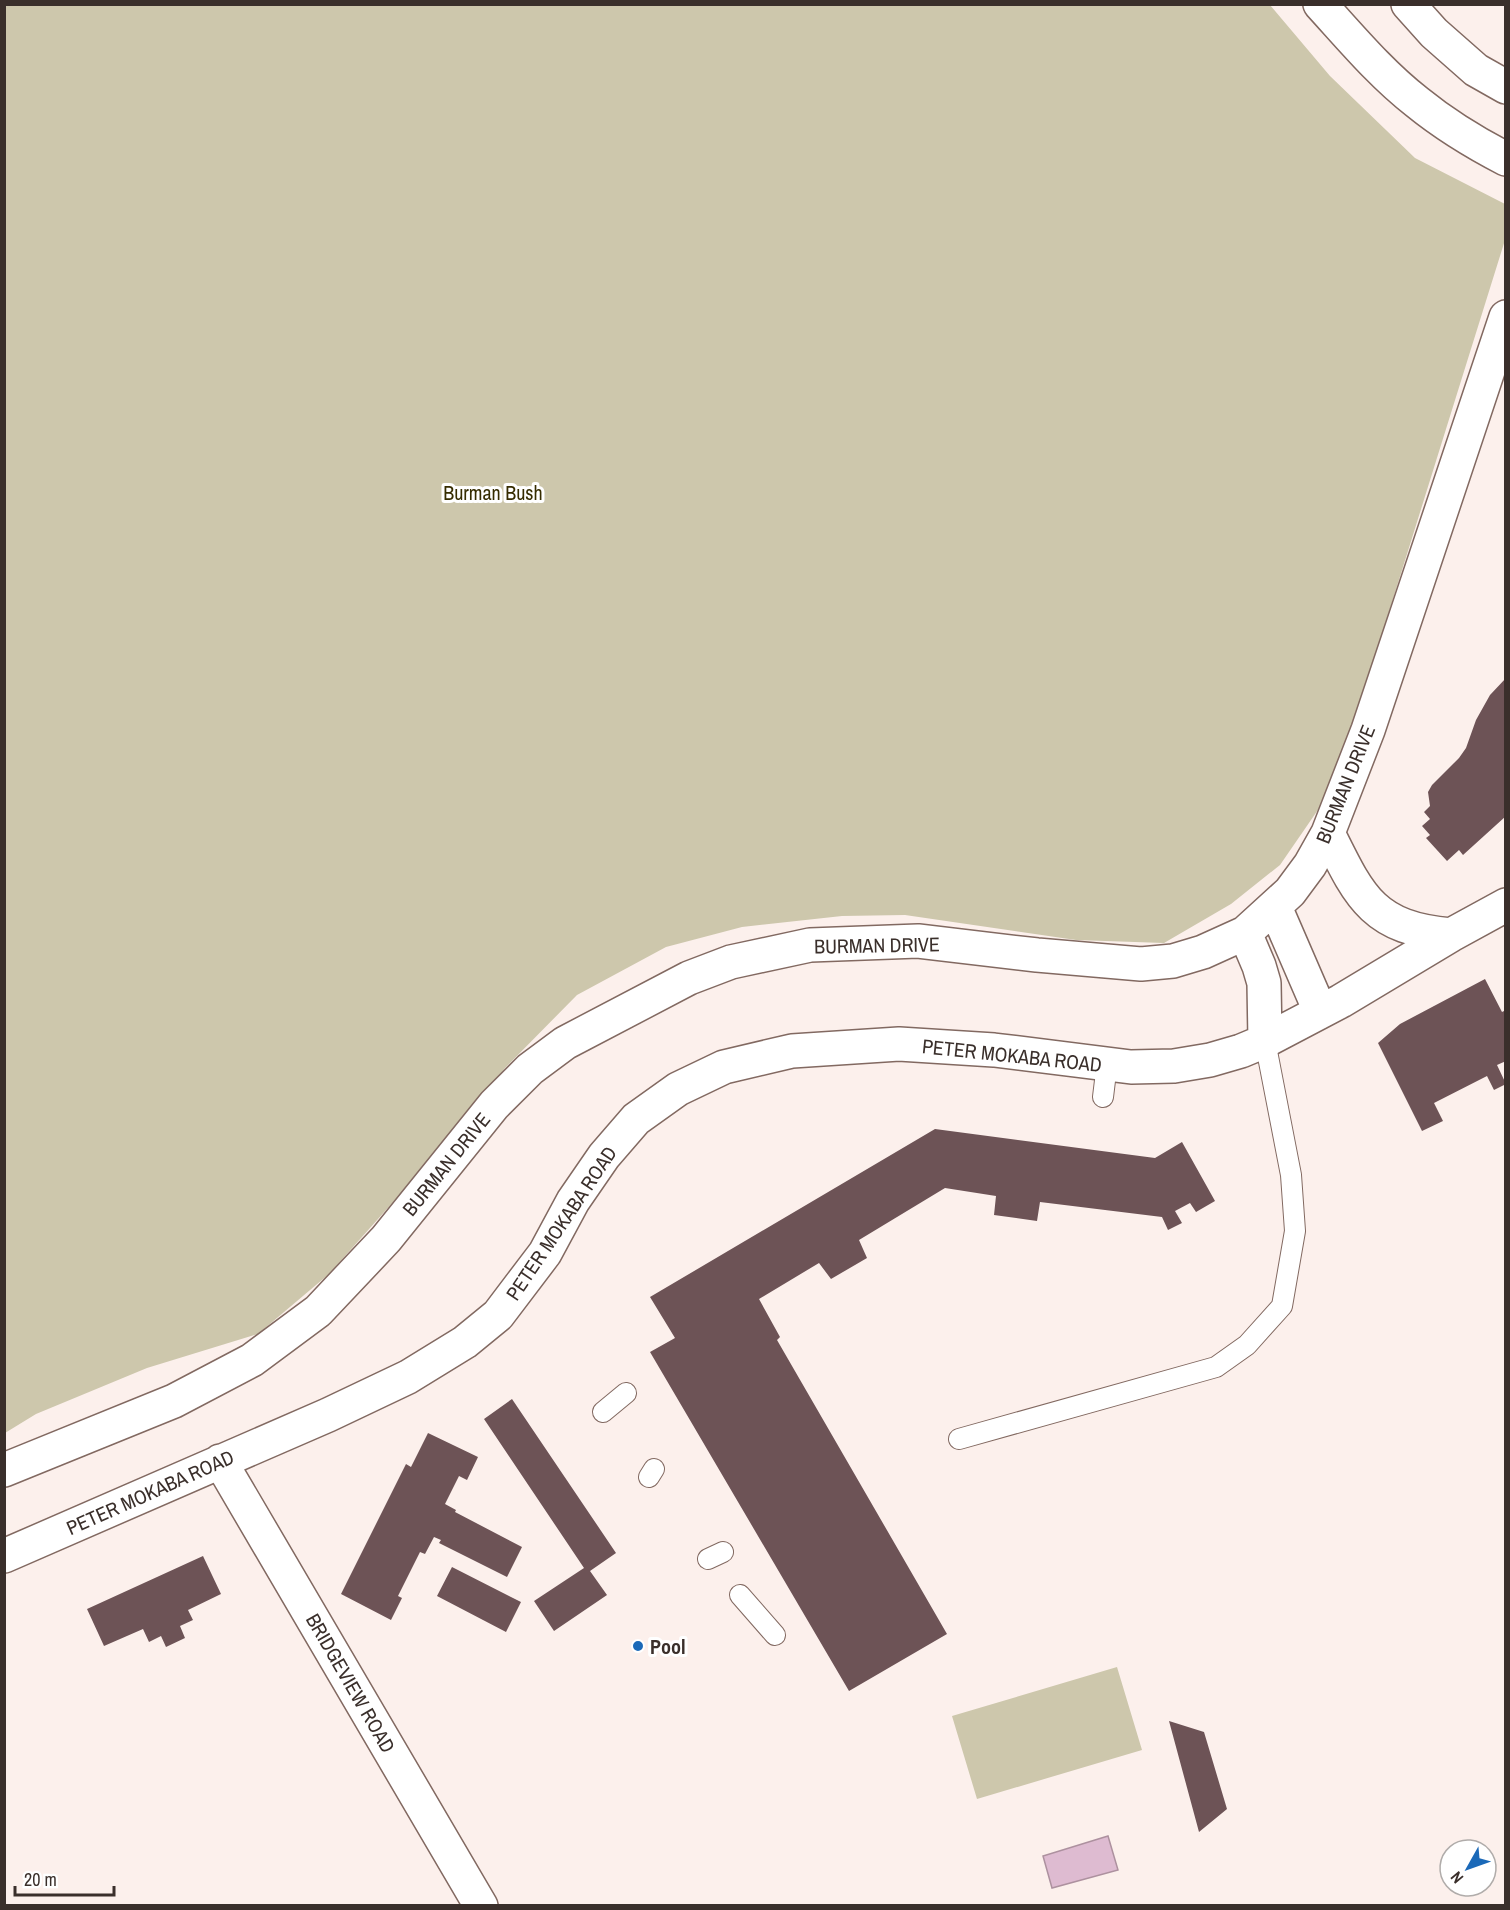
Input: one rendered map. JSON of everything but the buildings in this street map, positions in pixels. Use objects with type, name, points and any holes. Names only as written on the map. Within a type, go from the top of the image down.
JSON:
[{"type":"street","points":[[1320,4],[1362,51],[1417,102],[1454,128],[1506,159]]},
{"type":"street","points":[[1408,4],[1434,33],[1476,70],[1506,87]]},
{"type":"street","name":"BURMAN DRIVE","points":[[4,1470],[174,1401],[252,1360],[318,1311],[386,1239],[494,1105],[530,1069],[565,1043],[689,978],[731,963],[810,945],[918,941],[1141,964],[1173,961],[1203,952],[1245,933],[1290,892],[1328,833],[1368,730],[1506,317]]},
{"type":"street","points":[[1328,833],[1351,880],[1372,906],[1399,924],[1420,930],[1451,934]]},
{"type":"street","name":"PETER MOKABA ROAD","points":[[4,1556],[328,1415],[408,1377],[465,1342],[498,1316],[545,1253],[573,1201],[604,1156],[636,1119],[678,1089],[724,1067],[792,1051],[899,1044],[994,1050],[1131,1068],[1174,1066],[1210,1060],[1265,1041],[1506,905]]},
{"type":"street","points":[[1275,907],[1320,1011]]},
{"type":"street","points":[[1245,933],[1260,966],[1264,983],[1265,1041]]},
{"type":"street","name":"BRIDGEVIEW ROAD","points":[[220,1461],[481,1905]]},
{"type":"lane","points":[[959,1439],[1216,1367],[1247,1345],[1282,1306],[1295,1231],[1291,1175],[1265,1041]]},
{"type":"lane","points":[[1103,1097],[1107,1064]]},
{"type":"lane","points":[[603,1412],[627,1393]]},
{"type":"lane","points":[[740,1595],[775,1635]]},
{"type":"green space","name":"Burman Bush","points":[[4,5],[1270,5],[1330,76],[1415,158],[1505,204],[1505,240],[1363,695],[1322,804],[1280,865],[1231,904],[1164,943],[1076,940],[905,915],[842,916],[742,927],[666,947],[577,995],[505,1068],[451,1137],[329,1274],[258,1334],[147,1368],[36,1414],[5,1433]]},
{"type":"green space","points":[[1117,1667],[1142,1750],[977,1799],[952,1716]]},
{"type":"shaded area","points":[[1108,1836],[1118,1870],[1052,1888],[1043,1856]]},
{"type":"place","name":"Pool","points":[[638,1646]]}]
